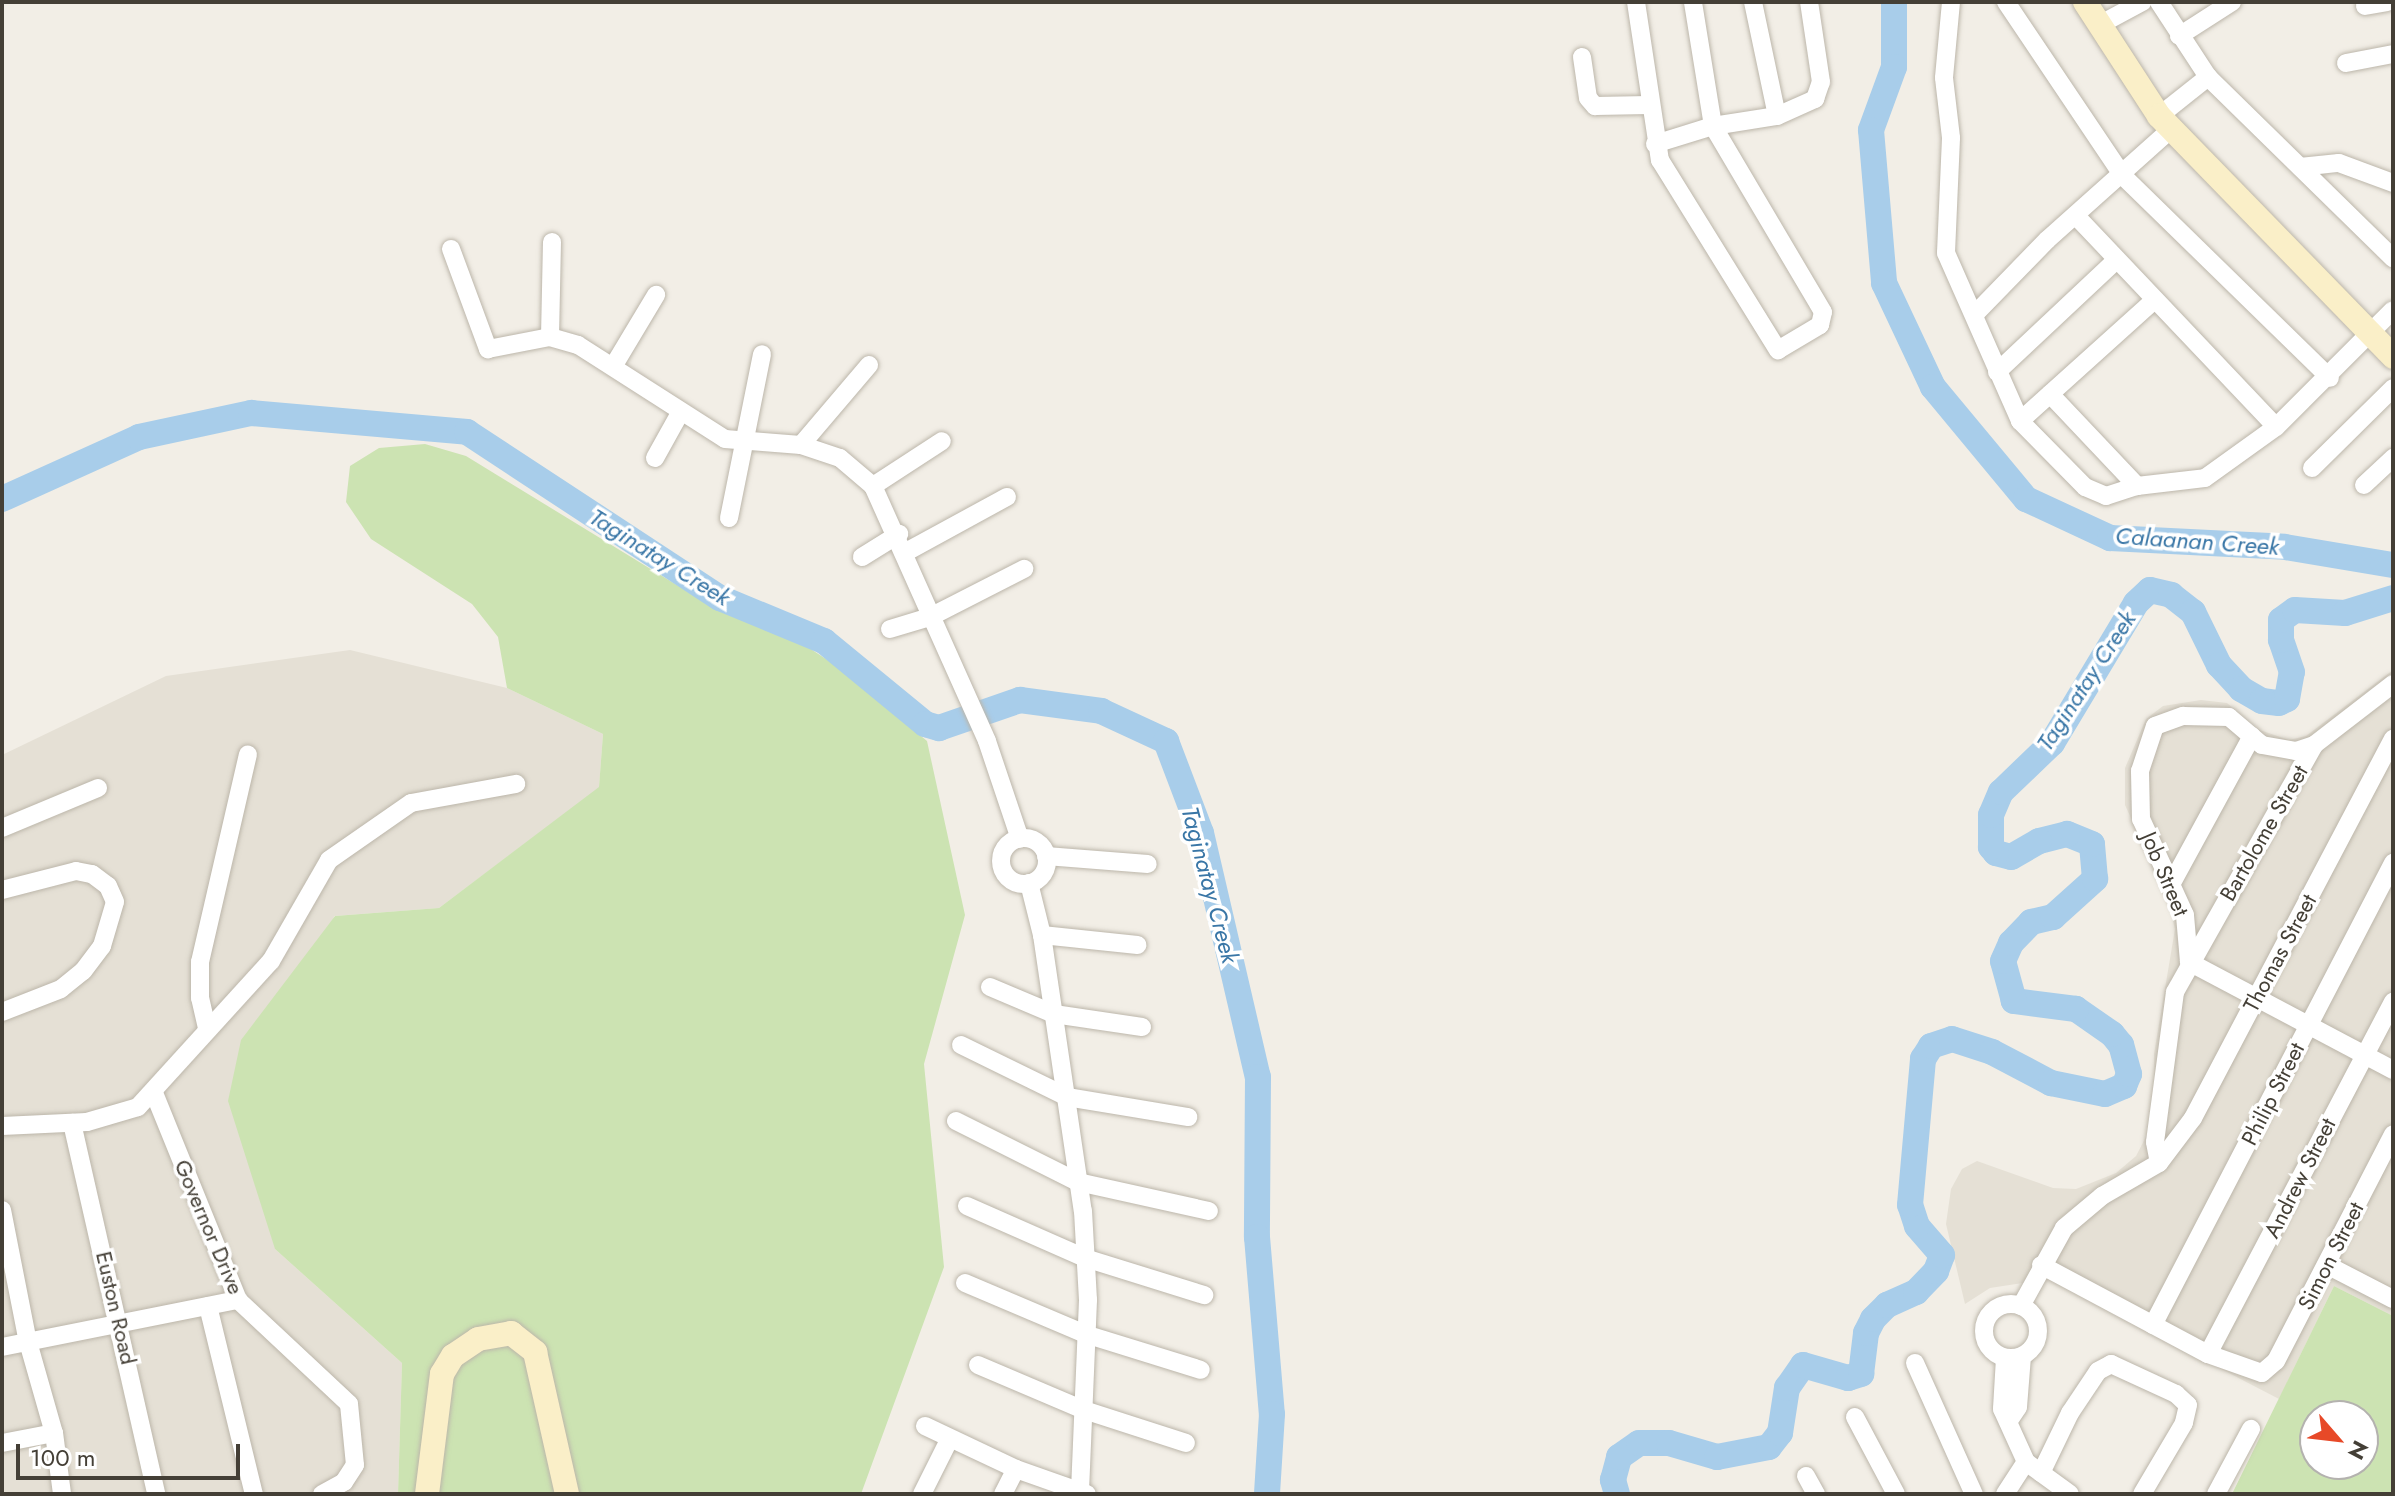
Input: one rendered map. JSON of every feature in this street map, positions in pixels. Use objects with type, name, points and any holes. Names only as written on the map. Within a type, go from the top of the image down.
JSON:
[{"type":"street","points":[[1636,2],[1649,105],[1660,160],[1773,348],[1782,349],[1820,325],[1823,312],[1713,126],[1693,2]]},
{"type":"street","points":[[1753,2],[1777,116]]},
{"type":"street","points":[[1655,144],[1713,126],[1777,116],[1815,99],[1821,82],[1809,2]]},
{"type":"street","points":[[1951,2],[1944,78],[1951,138],[1946,253],[1963,297],[1976,313],[1997,372],[2020,421],[2098,495],[2137,486],[2205,478],[2276,427],[2330,378],[2393,310]]},
{"type":"street","points":[[2006,2],[2123,176],[2330,378]]},
{"type":"street","points":[[2085,2],[2165,122],[2393,357]]},
{"type":"street","points":[[2101,24],[2142,2]]},
{"type":"street","points":[[2159,2],[2208,77],[2393,258]]},
{"type":"street","points":[[2179,36],[2231,2]]},
{"type":"street","points":[[2365,6],[2387,2]]},
{"type":"street","points":[[2346,63],[2393,54]]},
{"type":"street","points":[[1582,57],[1588,98],[1595,106],[1649,105]]},
{"type":"street","points":[[1976,313],[2123,176],[2165,122],[2208,77]]},
{"type":"street","points":[[2300,167],[2339,163],[2393,183]]},
{"type":"street","points":[[2077,217],[2152,302],[2276,427]]},
{"type":"street","points":[[550,337],[552,242]]},
{"type":"street","points":[[451,249],[488,349],[550,337],[578,345],[614,365],[680,413],[725,439],[742,443],[801,445],[840,458],[873,486],[899,534],[930,617],[987,741],[1020,839]]},
{"type":"street","points":[[1997,372],[2115,261]]},
{"type":"street","points":[[614,365],[656,295]]},
{"type":"street","points":[[2020,421],[2152,302]]},
{"type":"street","points":[[729,518],[762,354]]},
{"type":"street","points":[[801,445],[869,365]]},
{"type":"street","points":[[2312,468],[2393,388]]},
{"type":"street","points":[[2050,394],[2137,486]]},
{"type":"street","points":[[655,458],[680,413]]},
{"type":"street","points":[[873,486],[942,441]]},
{"type":"street","points":[[2364,485],[2393,458]]},
{"type":"street","points":[[906,552],[1007,497]]},
{"type":"street","points":[[862,557],[899,534]]},
{"type":"street","points":[[890,629],[930,617],[1024,569]]},
{"type":"street","points":[[2314,745],[2393,684]]},
{"type":"street","name":"Job Street","points":[[2189,962],[2185,915],[2173,881],[2141,819],[2140,771],[2149,734],[2165,721],[2229,717],[2252,736],[2277,750],[2314,745]]},
{"type":"street","points":[[2173,881],[2252,736]]},
{"type":"street","name":"Thomas Street","points":[[2159,1163],[2193,1118],[2393,738]]},
{"type":"street","name":"Bartolome Street","points":[[2159,1163],[2155,1142],[2163,1100],[2172,1005],[2189,962],[2314,745]]},
{"type":"street","points":[[207,1028],[200,998],[200,962],[248,754]]},
{"type":"street","points":[[2,1126],[72,1123],[138,1107],[154,1093],[207,1028],[271,961],[329,860],[411,803],[516,784]]},
{"type":"street","points":[[2,828],[98,788]]},
{"type":"street","points":[[1046,856],[1041,876],[1029,883],[1015,882],[1002,866],[1007,846],[1020,839],[1034,840],[1046,856],[1148,864]]},
{"type":"street","name":"Philip Street","points":[[2153,1325],[2393,863]]},
{"type":"street","points":[[2,890],[76,871],[92,874],[108,886],[115,902],[102,946],[83,971],[61,989],[2,1012]]},
{"type":"street","points":[[925,1426],[949,1440],[1016,1469],[1083,1493],[1085,1258],[1067,1097],[1042,935],[1029,883]]},
{"type":"street","points":[[1042,935],[1137,945]]},
{"type":"street","points":[[2189,962],[2393,1070]]},
{"type":"street","points":[[990,987],[1054,1014],[1142,1027]]},
{"type":"street","name":"Andrew Street","points":[[2208,1354],[2393,1002]]},
{"type":"street","points":[[961,1045],[1067,1097],[1188,1117]]},
{"type":"street","name":"Governor Drive","points":[[154,1093],[238,1300],[349,1404],[355,1465],[344,1482],[322,1494]]},
{"type":"street","points":[[2163,1100],[2193,1118]]},
{"type":"street","points":[[956,1121],[1078,1182],[1209,1211]]},
{"type":"street","name":"Euston Road","points":[[72,1123],[120,1320],[156,1494]]},
{"type":"street","name":"Simon Street","points":[[2208,1354],[2262,1373],[2276,1361],[2393,1134]]},
{"type":"street","points":[[2021,1306],[2052,1242],[2081,1210],[2159,1163]]},
{"type":"street","points":[[967,1206],[1085,1258],[1204,1295]]},
{"type":"street","points":[[2,1210],[7,1253],[54,1433],[62,1494]]},
{"type":"street","points":[[2041,1265],[2208,1354]]},
{"type":"street","points":[[2327,1265],[2391,1294]]},
{"type":"street","points":[[965,1283],[1085,1334],[1201,1370]]},
{"type":"street","points":[[2,1347],[120,1320],[238,1300]]},
{"type":"street","points":[[2013,1357],[1986,1340],[1986,1323],[2004,1305],[2021,1306],[2035,1318],[2038,1335],[2013,1357],[2002,1409],[2033,1467],[2070,1494]]},
{"type":"street","points":[[208,1306],[254,1494]]},
{"type":"street","points":[[427,1494],[442,1374],[453,1356],[478,1339],[511,1333],[535,1352],[567,1494]]},
{"type":"street","points":[[1915,1363],[1974,1494]]},
{"type":"street","points":[[2005,1494],[2033,1467],[2098,1371],[2111,1364],[2176,1394],[2188,1405],[2184,1423],[2142,1494]]},
{"type":"street","points":[[978,1365],[1084,1410],[1186,1443]]},
{"type":"street","points":[[1855,1417],[1896,1494]]},
{"type":"street","points":[[2216,1494],[2251,1429]]},
{"type":"street","points":[[2,1443],[54,1433]]},
{"type":"street","points":[[922,1494],[949,1440]]},
{"type":"street","points":[[1003,1494],[1016,1469]]},
{"type":"street","points":[[1806,1476],[1816,1494]]},
{"type":"shaded area","points":[[350,650],[507,688],[603,734],[599,788],[439,908],[334,916],[275,1249],[402,1363],[398,1494],[2,1494],[2,755],[166,676]]},
{"type":"shaded area","points":[[2393,670],[2393,1316],[2334,1286],[2279,1399],[2048,1279],[1990,1288],[1965,1304],[1946,1224],[1951,1189],[1962,1169],[1977,1161],[2053,1188],[2076,1189],[2116,1173],[2136,1156],[2150,1129],[2155,1106],[2154,1054],[2175,929],[2167,897],[2125,805],[2125,768],[2146,719],[2163,706],[2201,700],[2227,703],[2257,729],[2289,740],[2306,736]]},
{"type":"green space","points":[[425,444],[466,456],[703,601],[794,638],[832,663],[927,741],[965,915],[924,1064],[944,1267],[861,1494],[398,1494],[402,1363],[275,1249],[228,1101],[241,1040],[335,916],[439,908],[599,787],[603,734],[507,688],[498,637],[472,604],[371,539],[346,502],[350,466],[379,448]]},
{"type":"green space","points":[[2334,1286],[2393,1316],[2393,1494],[2232,1494]]},
{"type":"waterway","name":"Calaanan Creek","points":[[1894,2],[1894,67],[1871,130],[1884,283],[1933,387],[2026,499],[2110,538],[2285,547],[2393,565]]},
{"type":"waterway","name":"Taginatay Creek","points":[[2,499],[139,437],[251,413],[467,432],[720,598],[824,641],[925,724],[939,728],[1020,700],[1101,711],[1166,741],[1201,833],[1258,1077],[1257,1237],[1272,1414],[1267,1494]]},
{"type":"waterway","name":"Taginatay Creek","points":[[1617,1494],[1613,1480],[1619,1457],[1639,1443],[1669,1443],[1717,1457],[1769,1447],[1780,1433],[1787,1388],[1803,1365],[1848,1378],[1861,1374],[1866,1333],[1873,1319],[1887,1305],[1916,1292],[1936,1271],[1942,1255],[1917,1226],[1910,1205],[1923,1059],[1931,1046],[1952,1039],[1992,1052],[2051,1083],[2105,1094],[2124,1086],[2129,1074],[2121,1045],[2112,1034],[2076,1009],[2014,1001],[2003,961],[2011,943],[2031,922],[2053,917],[2095,879],[2092,844],[2067,834],[2039,841],[2011,857],[1996,853],[1991,847],[1991,815],[2001,792],[2052,743],[2136,603],[2150,590],[2171,595],[2193,612],[2219,665],[2241,689],[2262,701],[2279,703],[2287,699],[2292,672],[2281,640],[2281,620],[2295,610],[2345,613],[2393,598]]}]
